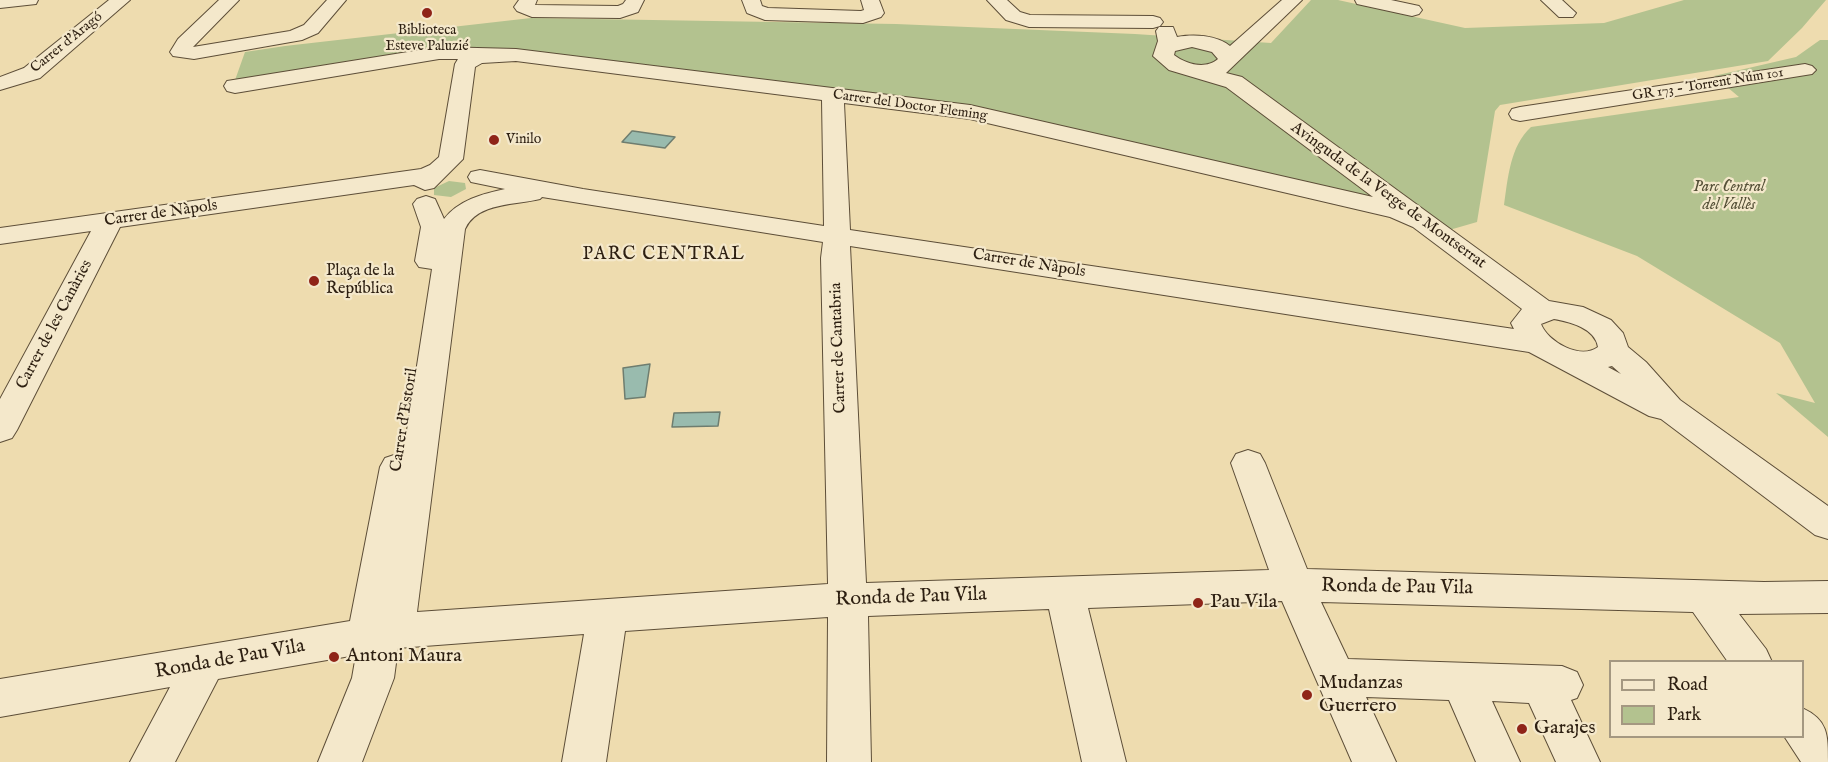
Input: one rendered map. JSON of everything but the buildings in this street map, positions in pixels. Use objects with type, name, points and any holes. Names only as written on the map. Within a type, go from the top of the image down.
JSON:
[{"type":"street","name":"Carrer d'Aragó","points":[[5,83],[32,73],[121,0]]},
{"type":"street","points":[[230,0],[180,48],[180,52],[194,53],[282,39],[311,29],[337,0]]},
{"type":"street","points":[[996,0],[1013,16],[1029,21],[1161,33]]},
{"type":"street","points":[[1132,5],[1161,33],[1177,43],[1192,42],[1217,47],[1231,67],[1293,0]]},
{"type":"street","points":[[1364,0],[1412,10]]},
{"type":"street","points":[[1550,0],[1566,13]]},
{"type":"street","points":[[527,5],[631,6]]},
{"type":"street","points":[[755,6],[870,8]]},
{"type":"street","name":"Avinguda de la Verge de Montserrat","points":[[1161,33],[1163,56],[1166,60],[1192,70],[1231,67],[1423,222],[1541,333]]},
{"type":"street","points":[[235,86],[439,53],[516,55]]},
{"type":"street","points":[[428,189],[451,159],[464,68],[455,57],[439,53]]},
{"type":"street","name":"Carrer del Doctor Fleming","points":[[464,68],[469,60],[478,57],[516,55],[970,112],[1374,205],[1423,222]]},
{"type":"street","name":"GR 173 - Torrent Núm 101","points":[[1520,114],[1805,70]]},
{"type":"street","name":"Carrer de Cantabria","points":[[833,95],[837,235],[835,258],[848,601],[849,762]]},
{"type":"street","name":"Carrer de Nàpols","points":[[322,192],[428,189],[454,172],[473,174],[473,201],[524,194],[583,197],[1475,334],[1541,333]]},
{"type":"street","name":"Carrer de Nàpols","points":[[0,236],[419,178],[428,189]]},
{"type":"street","name":"Carrer d'Estoril","points":[[380,634],[385,547],[434,227],[428,189]]},
{"type":"street","name":"Carrer d'Estoril","points":[[380,634],[408,546],[450,237],[473,201]]},
{"type":"street","name":"Carrer de les Canàries","points":[[0,430],[110,220]]},
{"type":"street","points":[[1567,312],[1592,321],[1610,335],[1614,343],[1614,351],[1609,357],[1600,360],[1580,360],[1541,333],[1567,312]]},
{"type":"street","points":[[1541,333],[1690,423]]},
{"type":"street","points":[[1614,351],[1635,369],[1669,408],[1828,525]]},
{"type":"street","points":[[1248,463],[1294,585],[1374,762]]},
{"type":"street","name":"Ronda de Pau Vila","points":[[0,698],[380,634],[848,601],[1294,585],[1764,598],[1828,597]]},
{"type":"street","points":[[1065,594],[1104,762]]},
{"type":"street","points":[[1703,595],[1751,660]]},
{"type":"street","points":[[584,762],[607,617]]},
{"type":"street","points":[[340,762],[373,678],[380,634]]},
{"type":"street","points":[[152,762],[205,664]]},
{"type":"street","points":[[1335,676],[1552,684],[1578,762]]},
{"type":"street","points":[[1462,681],[1498,762]]},
{"type":"street","points":[[1804,729],[1828,762]]},
{"type":"green space","points":[[1311,0],[1338,0],[1465,28],[1604,23],[1684,0],[1826,0],[1802,28],[1768,61],[1500,105],[1495,111],[1477,222],[1439,233],[1423,222],[971,112],[516,55],[412,54],[234,83],[245,52],[531,18],[896,24],[1135,34],[1271,43]]},
{"type":"green space","name":"Parc Central del Vallès","points":[[1820,40],[1828,40],[1828,437],[1776,393],[1815,403],[1780,343],[1637,256],[1504,205],[1514,153],[1518,143],[1531,127],[1739,97],[1714,76],[1796,57]]},
{"type":"green space","points":[[449,181],[465,183],[466,189],[451,197],[434,195],[434,188]]},
{"type":"shaded area","points":[[632,131],[675,137],[665,148],[622,142]]},
{"type":"shaded area","points":[[650,364],[645,397],[625,399],[623,368]]},
{"type":"shaded area","points":[[720,412],[718,426],[672,427],[674,413]]},
{"type":"place","name":"Biblioteca Esteve Paluzié","points":[[427,13]]},
{"type":"place","name":"Vinilo","points":[[494,140]]},
{"type":"place","name":"Plaça de la República","points":[[314,281]]},
{"type":"place","name":"Pau Vila","points":[[1198,603]]},
{"type":"place","name":"Antoni Maura","points":[[334,657]]},
{"type":"place","name":"Mudanzas Guerrero","points":[[1307,695]]},
{"type":"place","name":"Garajes","points":[[1522,729]]},
{"type":"district","name":"PARC CENTRAL","points":[[664,255]]}]
